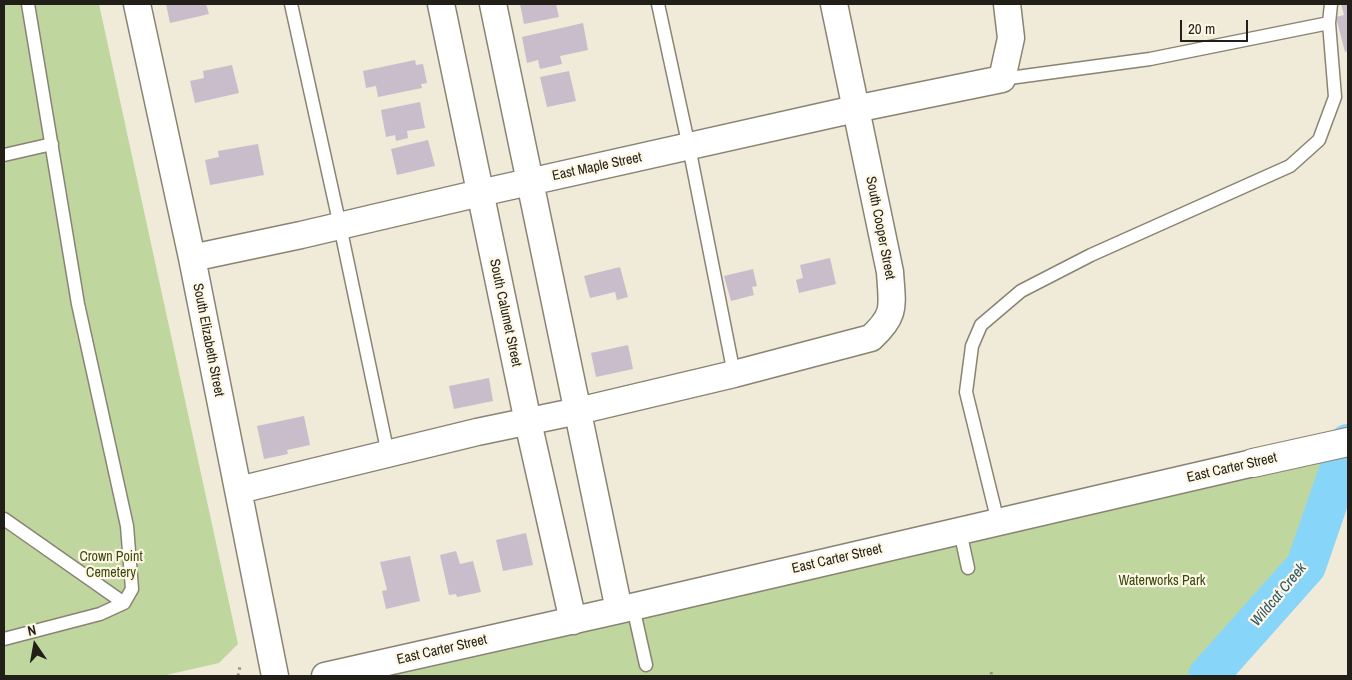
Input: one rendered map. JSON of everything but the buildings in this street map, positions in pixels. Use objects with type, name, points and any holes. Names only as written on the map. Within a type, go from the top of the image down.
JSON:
[{"type":"street","name":"South Elizabeth Street","points":[[137,4],[192,258],[275,676]]},
{"type":"street","name":"South Calumet Street","points":[[441,4],[528,422],[572,620]]},
{"type":"street","points":[[493,4],[578,411],[626,609]]},
{"type":"street","name":"South Cooper Street","points":[[239,490],[477,432],[578,411],[734,374],[871,338],[884,325],[892,309],[890,272],[834,4]]},
{"type":"street","points":[[1002,79],[1011,38],[1006,4]]},
{"type":"street","name":"East Maple Street","points":[[192,258],[855,109],[1002,79]]},
{"type":"street","name":"East Carter Street","points":[[326,676],[626,609],[960,530],[1348,442]]},
{"type":"lane","points":[[4,639],[100,614],[124,602],[132,589],[127,526],[78,304],[28,4]]},
{"type":"lane","points":[[291,4],[388,454]]},
{"type":"lane","points":[[658,4],[689,147],[734,374]]},
{"type":"lane","points":[[998,522],[966,392],[972,346],[981,325],[1021,291],[1091,254],[1290,166],[1304,155],[1319,140],[1335,97],[1329,23],[1331,4]]},
{"type":"lane","points":[[1002,79],[1150,59],[1329,23]]},
{"type":"lane","points":[[4,155],[52,144]]},
{"type":"lane","points":[[4,519],[124,602]]},
{"type":"lane","points":[[960,530],[968,568]]},
{"type":"lane","points":[[626,609],[646,665]]},
{"type":"path","points":[[238,676],[240,666]]},
{"type":"green space","name":"Crown Point Cemetery","points":[[4,4],[99,4],[238,644],[219,663],[162,676],[4,676]]},
{"type":"green space","name":"Waterworks Park","points":[[1348,444],[1306,566],[1208,676],[325,676]]},
{"type":"waterway","name":"Wildcat Creek","points":[[1208,676],[1306,566],[1348,444]]}]
